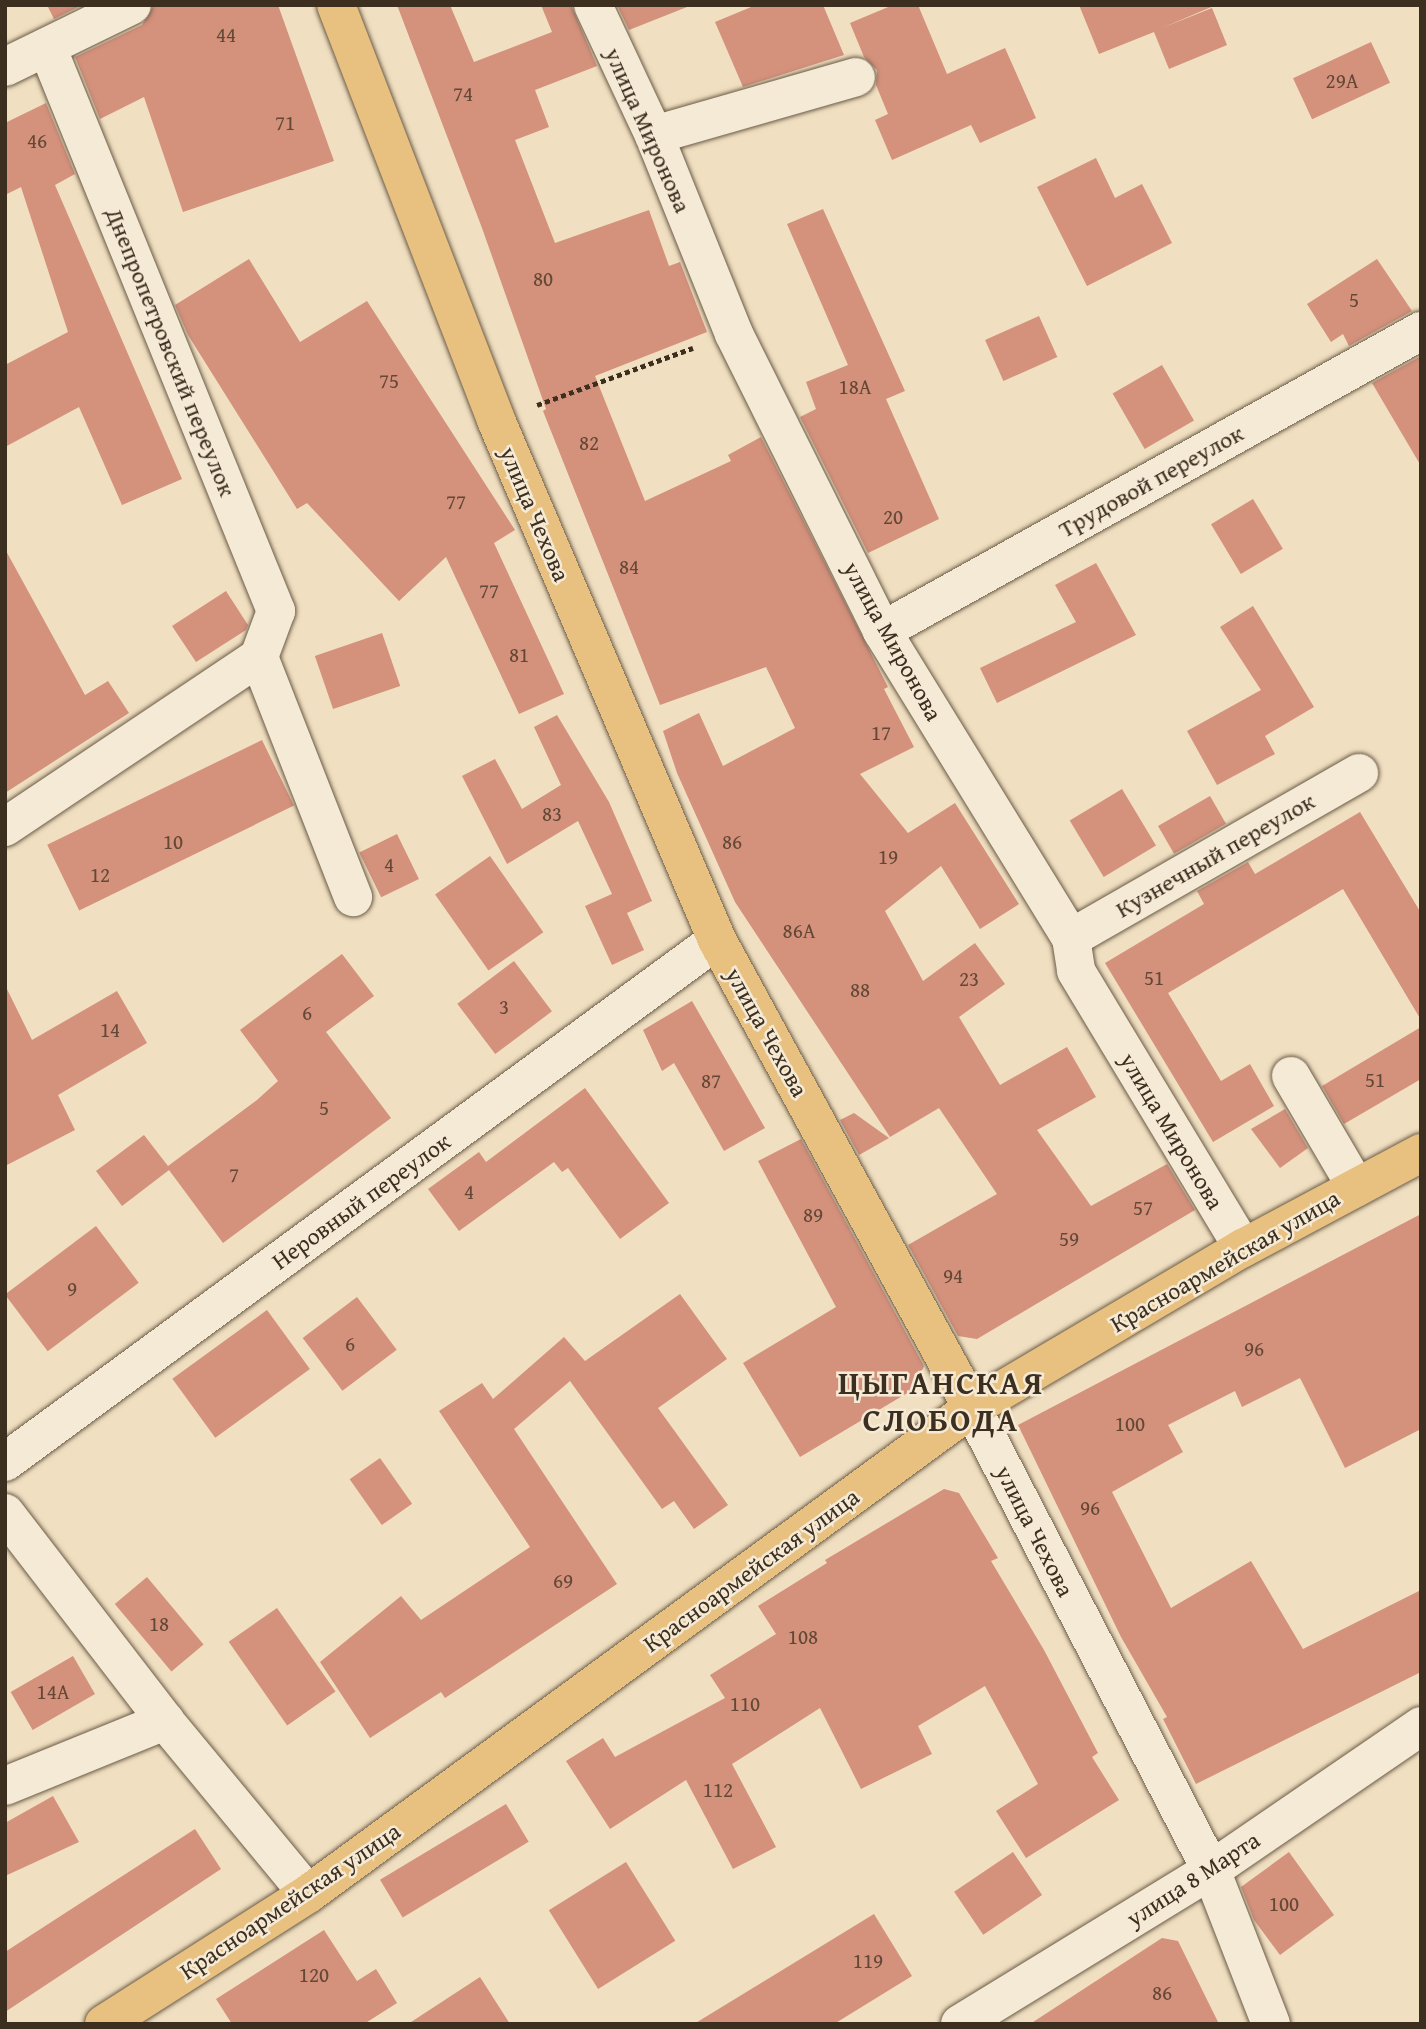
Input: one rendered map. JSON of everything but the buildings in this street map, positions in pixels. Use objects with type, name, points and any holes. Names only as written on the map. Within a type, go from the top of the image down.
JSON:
[{"type":"main road","name":"улица Чехова","points":[[335,5],[496,420],[717,940],[972,1408]]},
{"type":"main road","name":"Красноармейская улица","points":[[104,2024],[308,1894],[972,1408],[1243,1248],[1421,1153]]},
{"type":"street","points":[[5,67],[132,5]]},
{"type":"street","name":"улица Миронова","points":[[593,5],[654,135],[734,334],[882,631],[1072,938],[1076,971],[1243,1248]]},
{"type":"street","name":"Днепропетровский переулок","points":[[47,47],[276,611],[259,657]]},
{"type":"street","points":[[654,135],[856,77]]},
{"type":"street","name":"Трудовой переулок","points":[[882,631],[1421,331]]},
{"type":"street","points":[[5,827],[259,657],[352,897]]},
{"type":"street","name":"Кузнечный переулок","points":[[1072,938],[1359,773]]},
{"type":"street","name":"Неровный переулок","points":[[5,1462],[717,940]]},
{"type":"street","points":[[1291,1076],[1356,1187]]},
{"type":"street","name":"улица Чехова","points":[[972,1408],[1211,1870],[1271,2024]]},
{"type":"street","points":[[5,1513],[164,1721],[308,1894]]},
{"type":"street","points":[[5,1786],[164,1721]]},
{"type":"street","name":"улица 8 Марта","points":[[960,2024],[1211,1870],[1421,1726]]},
{"type":"path","points":[[496,420],[734,334]]},
{"type":"district","name":"ЦЫГАНСКАЯ СЛОБОДА","points":[[941,1402]]}]
